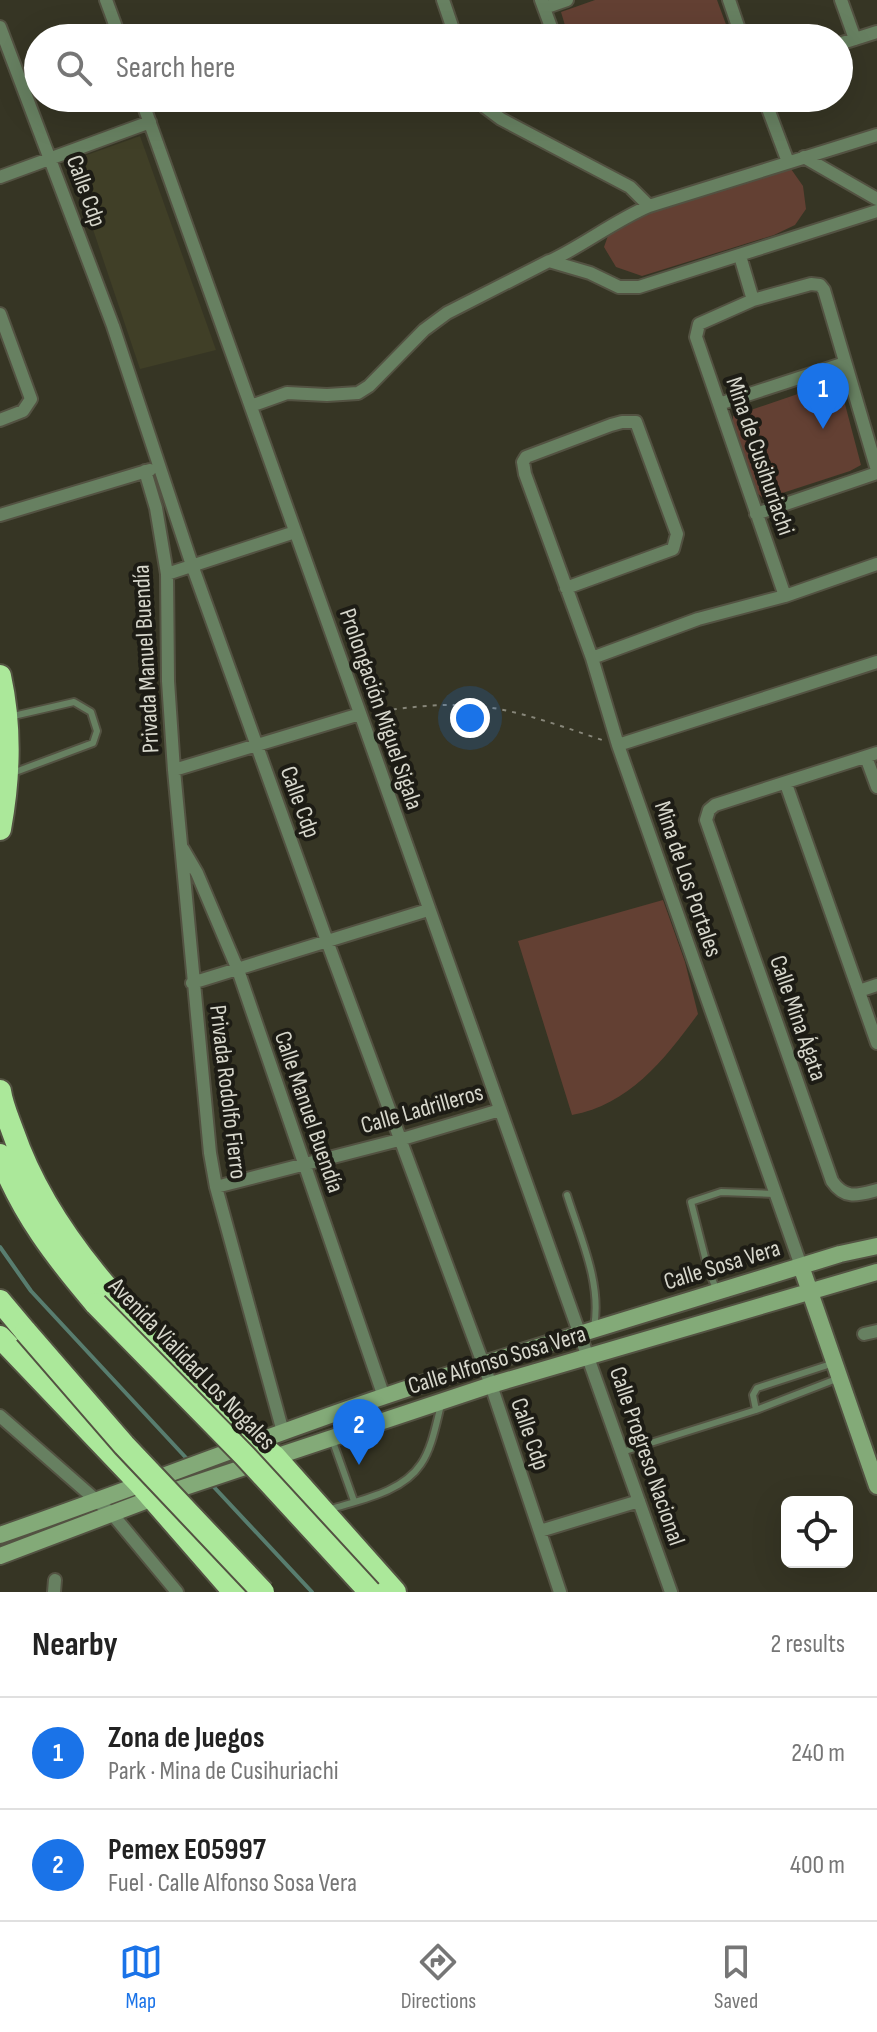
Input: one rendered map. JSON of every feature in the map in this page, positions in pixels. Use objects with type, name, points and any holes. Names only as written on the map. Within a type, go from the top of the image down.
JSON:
[{"type":"highway","points":[[0,676],[6,717],[7,776],[0,829]]},
{"type":"highway","points":[[0,1091],[29,1174],[68,1238],[111,1292],[275,1457],[395,1592]]},
{"type":"highway","name":"Avenida Vialidad Los Nogales","points":[[0,1155],[23,1206],[54,1256],[370,1592]]},
{"type":"highway","points":[[0,1301],[124,1445],[263,1592]]},
{"type":"highway","points":[[0,1337],[151,1490],[234,1592]]},
{"type":"main road","name":"Calle Sosa Vera","points":[[588,1331],[877,1246]]},
{"type":"main road","points":[[801,1266],[877,1486]]},
{"type":"main road","name":"Calle Alfonso Sosa Vera","points":[[0,1535],[98,1501],[275,1457],[491,1385],[877,1272]]},
{"type":"main road","name":"Calle Alfonso Sosa Vera","points":[[0,1556],[113,1515],[151,1490],[256,1441],[588,1331]]},
{"type":"main road","points":[[362,1406],[369,1425]]},
{"type":"street","points":[[106,0],[115,24]]},
{"type":"street","points":[[443,0],[451,24]]},
{"type":"street","points":[[550,24],[542,4],[567,0]]},
{"type":"street","points":[[729,0],[737,24]]},
{"type":"street","points":[[841,0],[850,24]]},
{"type":"street","name":"Calle Cdp","points":[[0,27],[24,90]]},
{"type":"street","points":[[853,33],[855,39],[877,32]]},
{"type":"street","name":"Calle Cdp","points":[[32,112],[113,326],[192,565],[327,941],[491,1385],[560,1592]]},
{"type":"street","name":"Prolongación Miguel Sigala","points":[[146,112],[500,1110],[588,1331]]},
{"type":"street","points":[[492,112],[630,187],[649,206]]},
{"type":"street","points":[[769,112],[788,162]]},
{"type":"street","points":[[0,177],[150,122]]},
{"type":"street","points":[[251,406],[287,393],[358,393],[369,386],[424,330],[447,313],[578,247],[621,218],[649,206],[877,135]]},
{"type":"street","points":[[804,157],[877,199]]},
{"type":"street","points":[[549,261],[590,273],[619,287],[639,287],[877,211]]},
{"type":"street","points":[[740,256],[753,300],[811,284],[820,285],[824,290],[877,471],[756,514]]},
{"type":"street","name":"Mina de Cusihuriachi","points":[[753,300],[702,321],[696,337],[785,596]]},
{"type":"street","points":[[0,314],[31,399],[23,411],[0,420]]},
{"type":"street","points":[[719,404],[845,363]]},
{"type":"street","name":"Mina de Los Portales","points":[[566,588],[673,549],[676,545],[677,534],[636,422],[611,425],[526,457],[523,462],[566,588],[592,658],[618,745],[801,1266]]},
{"type":"street","points":[[0,515],[161,466]]},
{"type":"street","name":"Privada Manuel Buendía","points":[[145,471],[156,508],[167,574],[168,681],[181,846]]},
{"type":"street","points":[[167,574],[295,532]]},
{"type":"street","points":[[592,658],[698,619],[785,596],[877,564]]},
{"type":"street","points":[[618,745],[877,662]]},
{"type":"street","points":[[174,770],[360,714]]},
{"type":"street","points":[[877,787],[872,755],[786,784],[877,1043]]},
{"type":"street","name":"Calle Mina Ágata","points":[[786,784],[715,805],[709,810],[706,820],[832,1181],[847,1195],[877,1190]]},
{"type":"street","name":"Calle Manuel Buendía","points":[[181,846],[197,873],[238,970],[384,1397]]},
{"type":"street","name":"Privada Rodolfo Fierro","points":[[181,846],[210,1153],[216,1187],[283,1432]]},
{"type":"street","points":[[192,983],[428,910]]},
{"type":"street","points":[[859,991],[877,985]]},
{"type":"street","name":"Calle Ladrilleros","points":[[216,1187],[399,1140],[500,1110]]},
{"type":"street","name":"Calle Progreso Nacional","points":[[588,1331],[589,1356],[671,1592]]},
{"type":"street","points":[[0,1416],[113,1515],[177,1592]]},
{"type":"street","points":[[540,1531],[639,1501]]},
{"type":"lane","points":[[6,717],[74,702],[91,712],[97,731],[93,743],[78,751],[7,776]]},
{"type":"lane","points":[[717,1292],[691,1202],[721,1192],[775,1194]]},
{"type":"lane","points":[[567,1195],[594,1286],[597,1310],[588,1331]]},
{"type":"lane","points":[[756,1410],[753,1395],[757,1388],[837,1371]]},
{"type":"lane","points":[[622,1452],[756,1410],[837,1371]]},
{"type":"lane","points":[[324,1511],[394,1488],[410,1477],[422,1464],[429,1448],[442,1401]]},
{"type":"lane","points":[[332,1439],[354,1501]]},
{"type":"path","points":[[360,714],[412,707],[484,707],[536,718],[618,745]]},
{"type":"shaded area","points":[[595,0],[717,0],[726,24],[565,24],[561,12]]},
{"type":"shaded area","points":[[140,136],[216,350],[140,369],[70,161]]},
{"type":"shaded area","points":[[791,169],[803,186],[806,209],[795,225],[774,235],[642,276],[616,267],[604,247],[610,230],[634,214],[771,171]]},
{"type":"shaded area","points":[[827,384],[841,389],[861,465],[764,499],[756,492],[733,416]]},
{"type":"shaded area","points":[[663,900],[685,962],[698,1014],[659,1063],[628,1091],[592,1110],[572,1115],[518,941]]},
{"type":"waterway","points":[[0,1247],[31,1291],[189,1461]]},
{"type":"waterway","points":[[212,1485],[312,1592]]},
{"type":"place","name":"Zona de Juegos","points":[[823,429]]},
{"type":"place","name":"Pemex E05997","points":[[359,1465]]}]
